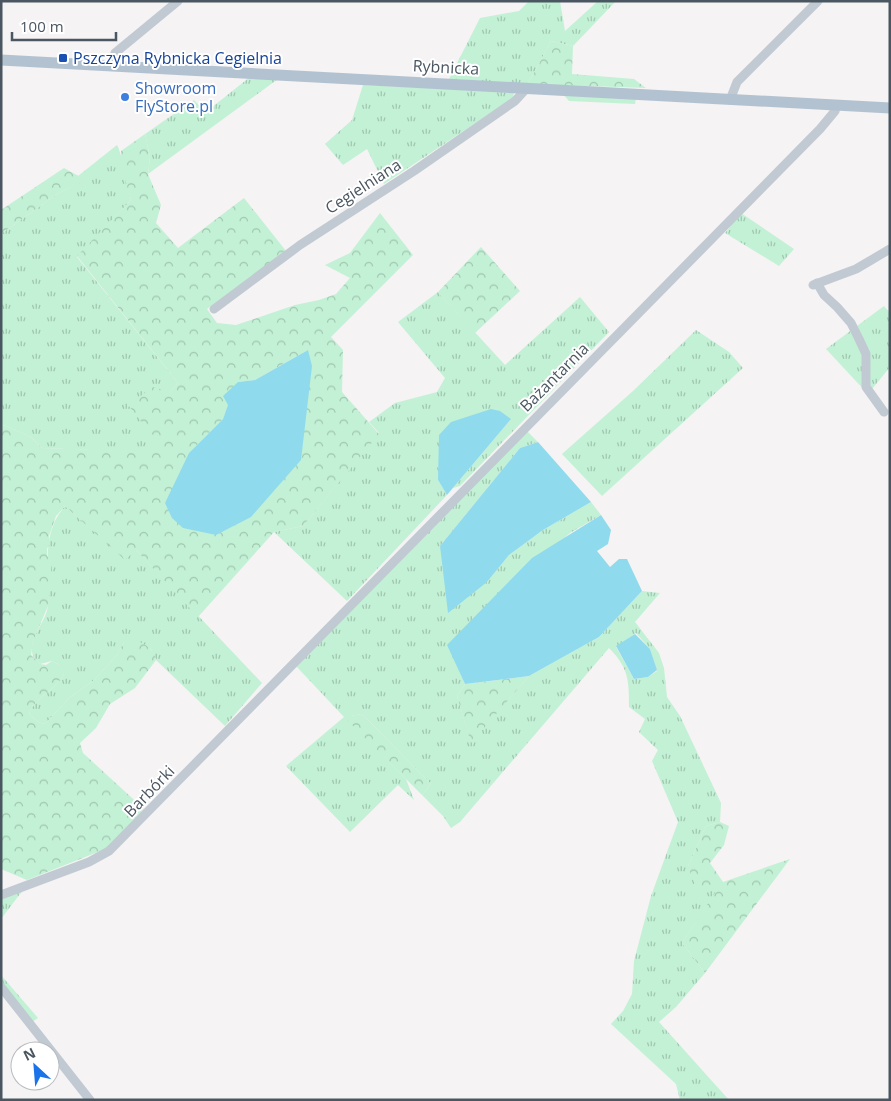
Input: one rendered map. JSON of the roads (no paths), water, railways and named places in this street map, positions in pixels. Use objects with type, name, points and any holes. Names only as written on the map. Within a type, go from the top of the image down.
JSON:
[{"type":"main road","name":"Rybnicka","points":[[1,60],[890,108]]},
{"type":"street","points":[[110,66],[115,53],[178,1]]},
{"type":"street","points":[[730,100],[737,82],[818,1]]},
{"type":"street","name":"Cegielniana","points":[[214,309],[300,244],[414,171],[515,101],[527,88]]},
{"type":"street","name":"Bażantarnia","points":[[291,668],[820,128],[832,115],[836,106]]},
{"type":"street","points":[[884,412],[866,387],[866,354],[851,324],[814,284],[856,269],[890,249]]},
{"type":"street","name":"Barbórki","points":[[1,895],[80,865],[109,851],[291,668]]},
{"type":"street","points":[[1,987],[90,1100]]},
{"type":"water","points":[[308,350],[312,366],[301,460],[251,517],[216,535],[183,528],[172,518],[165,503],[189,453],[223,419],[228,405],[223,396],[238,382],[255,380]]},
{"type":"water","points":[[491,409],[500,411],[511,419],[447,495],[438,480],[439,435],[451,422]]},
{"type":"water","points":[[538,442],[591,502],[543,530],[509,555],[487,582],[448,613],[440,546],[520,448]]},
{"type":"water","points":[[601,515],[611,530],[608,544],[597,551],[610,567],[619,559],[627,559],[642,591],[599,637],[529,676],[465,684],[447,645],[532,558]]},
{"type":"water","points":[[635,634],[650,649],[657,670],[648,677],[634,679],[616,646]]},
{"type":"place","name":"Pszczyna Rybnicka Cegielnia","points":[[63,58]]},
{"type":"place","name":"Showroom FlyStore.pl","points":[[125,97]]}]
